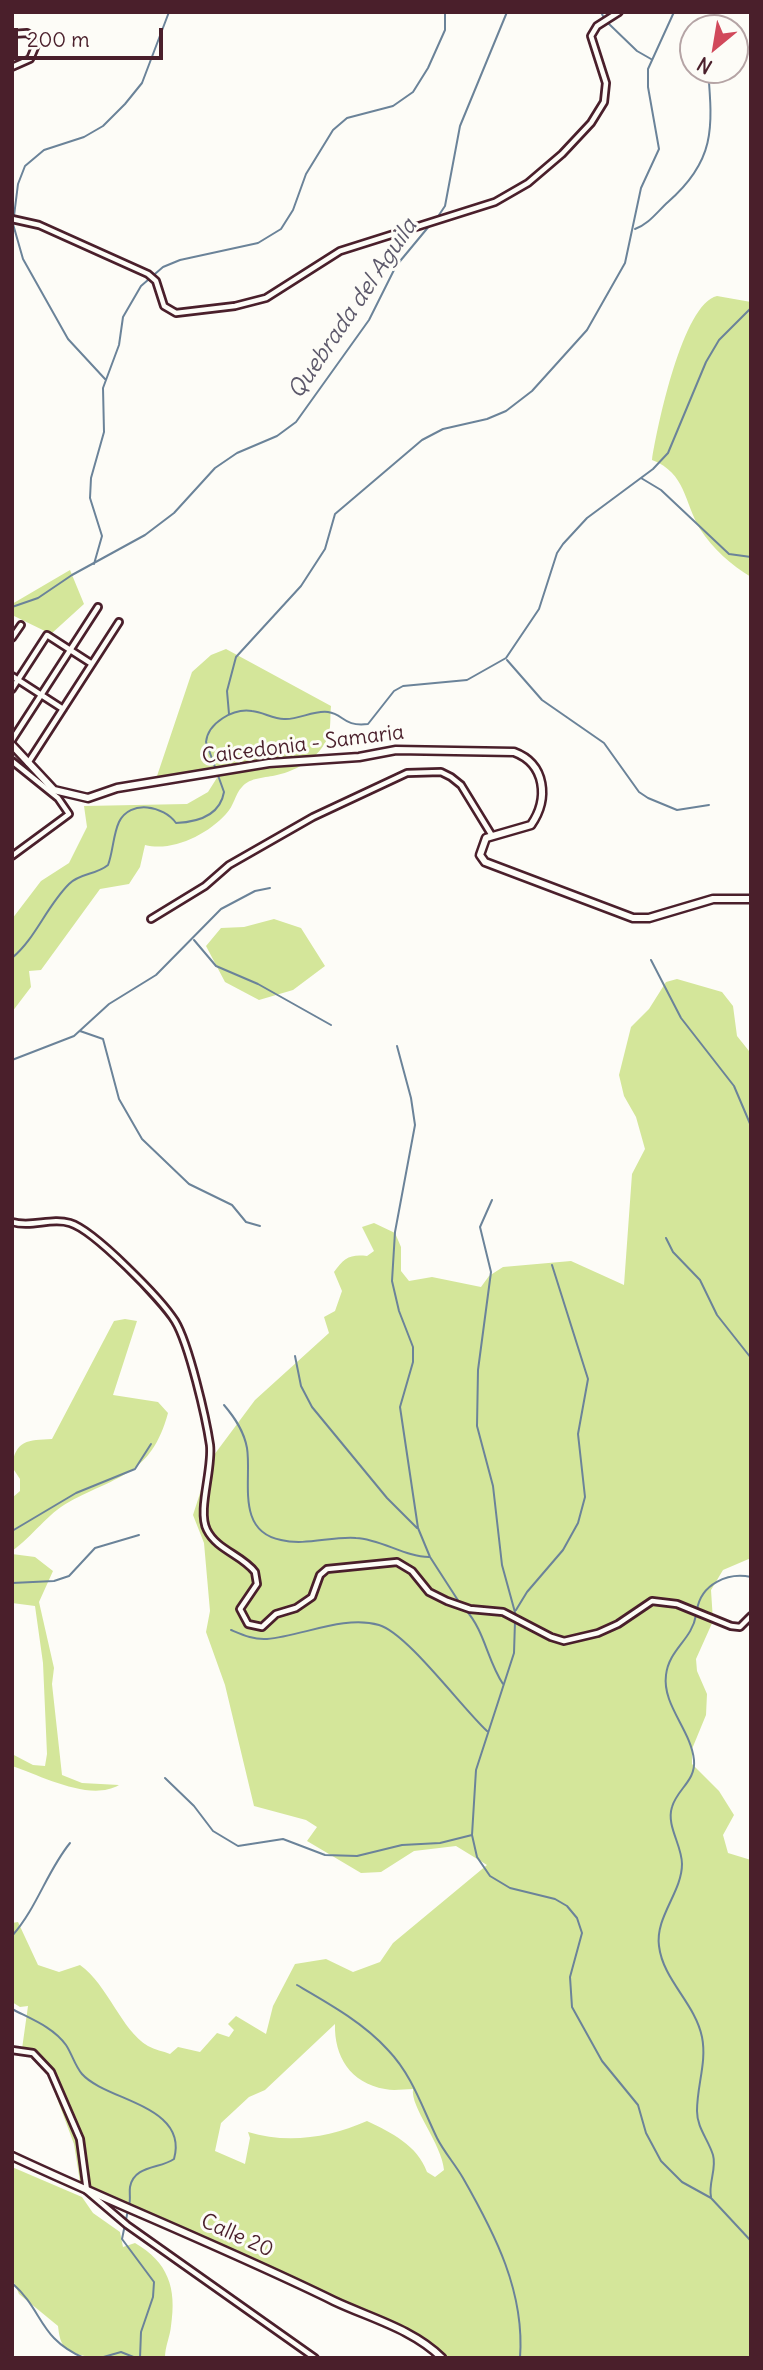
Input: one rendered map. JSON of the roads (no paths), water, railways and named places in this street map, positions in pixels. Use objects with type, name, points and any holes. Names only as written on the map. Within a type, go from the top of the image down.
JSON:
[{"type":"street","points":[[12,219],[39,225],[148,274],[156,281],[164,306],[176,313],[235,306],[266,298],[340,251],[495,202],[528,183],[562,154],[600,111],[607,93],[606,83],[592,48],[591,36],[597,26],[619,12]]},
{"type":"street","points":[[12,34],[27,33],[35,38],[36,45],[30,59],[12,67]]},
{"type":"street","points":[[12,742],[98,607]]},
{"type":"street","points":[[28,763],[119,622]]},
{"type":"street","points":[[12,638],[21,625]]},
{"type":"street","points":[[12,689],[47,635],[92,664]]},
{"type":"street","points":[[12,676],[63,709]]},
{"type":"street","name":"Caicedonia - Samaria","points":[[12,742],[54,790],[88,798],[117,788],[269,763],[359,757],[396,750],[514,752],[531,761],[540,773],[540,809],[531,825],[521,830],[491,834]]},
{"type":"street","points":[[12,761],[58,798],[69,814],[12,856]]},
{"type":"street","points":[[150,919],[205,886],[229,865],[313,817],[407,773],[441,772],[460,785],[491,834],[481,847],[480,855],[485,862],[633,918],[649,918],[722,897],[751,899]]},
{"type":"street","points":[[12,1222],[31,1225],[57,1221],[76,1225],[133,1274],[176,1322],[190,1363],[210,1447],[204,1522],[217,1542],[255,1572],[257,1584],[240,1609],[248,1624],[262,1627],[276,1614],[304,1603],[312,1597],[320,1575],[327,1569],[386,1562],[406,1565],[429,1592],[447,1601],[470,1609],[503,1612],[551,1637],[564,1640],[598,1633],[618,1624],[652,1601],[677,1604],[731,1626],[740,1627],[747,1623],[751,1616]]},
{"type":"street","points":[[12,2050],[33,2053],[51,2072],[80,2139],[87,2191],[127,2225],[315,2358]]},
{"type":"street","name":"Calle 20","points":[[12,2156],[87,2191],[229,2250],[395,2327],[442,2358]]},
{"type":"waterway","points":[[105,379],[68,339],[23,259],[13,224],[18,184],[25,166],[44,150],[84,137],[103,126],[125,104],[142,83],[169,12]]},
{"type":"waterway","points":[[94,564],[102,536],[90,498],[91,478],[104,432],[103,388],[119,345],[123,317],[141,286],[163,267],[180,260],[258,243],[281,229],[293,210],[306,174],[333,130],[347,118],[393,106],[413,92],[428,68],[445,30],[445,12]]},
{"type":"waterway","name":"Quebrada del Aguila","points":[[437,218],[445,206],[460,126],[507,12]]},
{"type":"waterway","points":[[601,12],[604,18]]},
{"type":"waterway","points":[[229,714],[227,691],[236,657],[301,586],[325,549],[335,514],[422,440],[443,429],[487,419],[506,411],[532,391],[587,330],[625,263],[641,188],[659,149],[648,87],[648,69],[674,12]]},
{"type":"waterway","points":[[608,23],[637,51],[651,59]]},
{"type":"waterway","points":[[635,229],[649,221],[683,187],[703,158],[710,127],[709,84]]},
{"type":"waterway","name":"Quebrada del Aguila","points":[[12,607],[38,598],[72,575],[145,535],[174,513],[215,468],[237,453],[277,436],[296,422],[369,320],[396,266],[430,225]]},
{"type":"waterway","points":[[12,958],[28,941],[69,884],[108,865],[117,827],[124,815],[139,808],[156,809],[164,812],[176,823],[200,819],[218,807],[224,792],[206,742],[211,729],[223,718],[245,711],[284,719],[322,712],[333,713],[353,724],[368,724],[394,691],[403,686],[467,680],[506,658],[539,609],[557,553],[563,544],[587,518],[653,469],[668,453],[706,362],[719,340],[751,308]]},
{"type":"waterway","points":[[641,478],[661,490],[729,554],[751,557]]},
{"type":"waterway","points":[[507,660],[542,700],[604,743],[639,792],[677,810],[709,805]]},
{"type":"waterway","points":[[12,1060],[74,1036],[109,1004],[156,975],[221,909],[255,891],[270,888]]},
{"type":"waterway","points":[[194,940],[216,966],[258,984],[331,1025]]},
{"type":"waterway","points":[[651,960],[681,1018],[734,1086],[751,1126]]},
{"type":"waterway","points":[[80,1031],[103,1039],[119,1099],[142,1139],[189,1184],[232,1205],[246,1222],[260,1226]]},
{"type":"waterway","points":[[397,1046],[415,1125],[395,1232],[392,1281],[399,1311],[413,1347],[413,1362],[400,1407],[418,1528],[430,1557],[461,1605]]},
{"type":"waterway","points":[[492,1200],[480,1227],[491,1272],[478,1370],[477,1426],[493,1486],[502,1565],[516,1616]]},
{"type":"waterway","points":[[666,1238],[673,1252],[700,1280],[717,1315],[751,1358]]},
{"type":"waterway","points":[[516,1610],[527,1592],[563,1550],[578,1523],[585,1497],[578,1434],[588,1379],[552,1265]]},
{"type":"waterway","points":[[295,1356],[301,1386],[312,1407],[387,1498],[417,1528]]},
{"type":"waterway","points":[[224,1405],[244,1436],[251,1515],[257,1526],[267,1535],[290,1542],[365,1539],[429,1557]]},
{"type":"waterway","points":[[12,1531],[76,1493],[135,1469],[151,1444]]},
{"type":"waterway","points":[[12,1583],[54,1581],[69,1576],[95,1548],[139,1535]]},
{"type":"waterway","points":[[697,1610],[704,1593],[717,1582],[733,1576],[751,1577]]},
{"type":"waterway","points":[[465,1609],[477,1627],[503,1684]]},
{"type":"waterway","points":[[696,1615],[690,1631],[671,1658],[666,1675],[668,1697],[688,1738],[694,1767],[672,1807],[671,1821],[682,1864],[678,1885],[661,1925],[659,1946],[666,1970],[693,2013],[702,2037],[703,2055],[697,2111],[714,2160],[711,2197]]},
{"type":"waterway","points":[[515,1621],[514,1653],[476,1770],[472,1835],[477,1857],[490,1876],[510,1888],[555,1899],[567,1906],[577,1918],[582,1933],[570,1977],[572,2007],[602,2061],[638,2105],[646,2133],[661,2161],[682,2182],[711,2198],[751,2241]]},
{"type":"waterway","points":[[231,1630],[253,1638],[267,1639],[337,1624],[379,1625],[391,1631],[419,1656],[487,1731]]},
{"type":"waterway","points":[[165,1778],[194,1806],[213,1831],[238,1846],[283,1839],[325,1855],[357,1856],[402,1845],[440,1843],[472,1835]]},
{"type":"waterway","points":[[12,1936],[70,1843]]},
{"type":"waterway","points":[[297,1985],[368,2031],[396,2060],[410,2081],[440,2143],[486,2220],[505,2264],[518,2310],[520,2358]]},
{"type":"waterway","points":[[12,2009],[55,2033],[66,2045],[82,2074],[93,2083],[143,2106],[158,2115],[169,2127],[175,2141],[174,2159],[142,2171],[132,2180],[129,2205]]},
{"type":"waterway","points":[[128,2210],[122,2239],[154,2282],[153,2297],[141,2332],[140,2358]]},
{"type":"waterway","points":[[12,2283],[49,2333],[69,2350],[84,2358]]},
{"type":"waterway","points":[[100,2358],[121,2352],[136,2358]]}]
